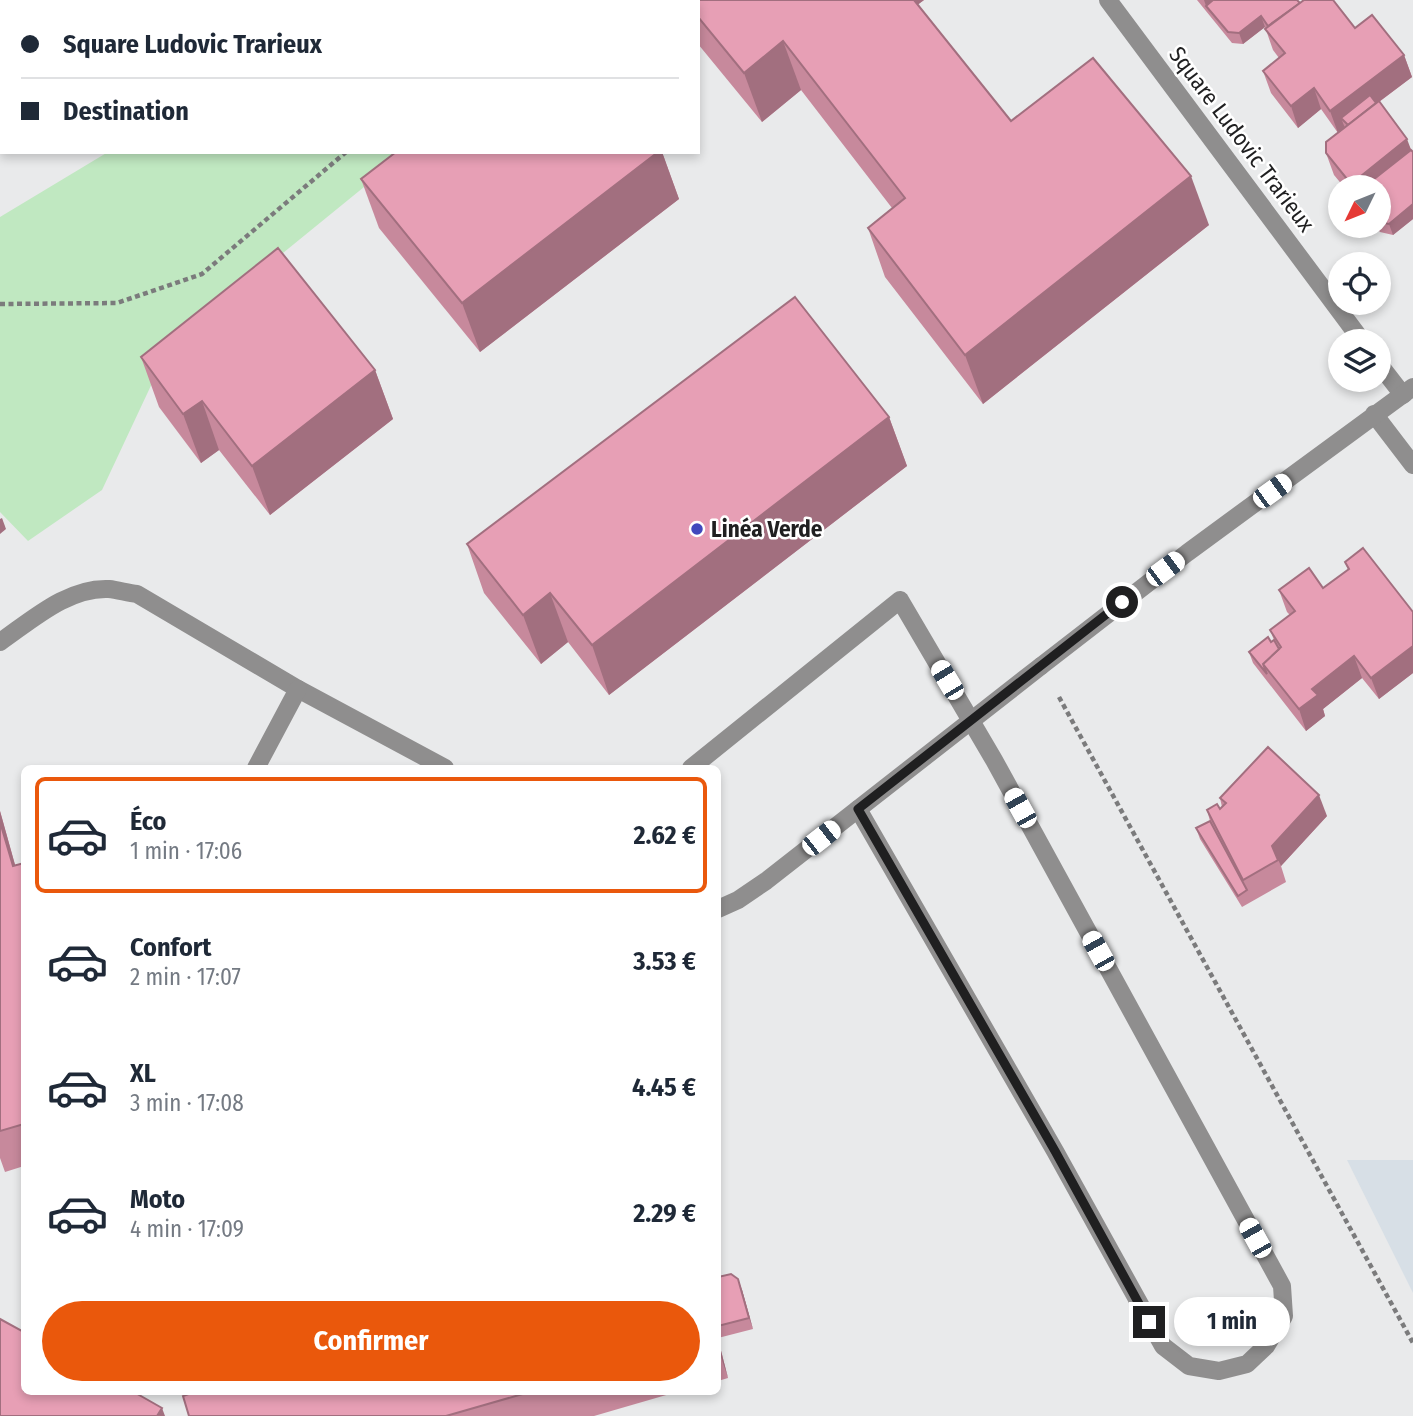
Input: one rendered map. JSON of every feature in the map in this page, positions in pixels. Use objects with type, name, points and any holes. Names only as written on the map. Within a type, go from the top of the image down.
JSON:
[{"type":"street","name":"Square Ludovic Trarieux","points":[[1108,0],[1353,329]]},
{"type":"street","points":[[721,908],[766,881],[1100,618],[1408,391],[1391,375]]},
{"type":"street","points":[[1374,414],[1413,465]]},
{"type":"street","points":[[0,642],[58,602],[80,593],[108,589],[137,594],[298,689],[439,765]]},
{"type":"street","points":[[695,765],[900,600],[971,720],[1282,1286],[1284,1316],[1266,1346],[1247,1364],[1219,1371],[1189,1366],[1163,1346],[1055,1151],[858,809]]},
{"type":"street","points":[[258,765],[298,689]]},
{"type":"path","points":[[0,304],[117,303],[202,274],[344,154]]},
{"type":"path","points":[[1041,666],[1413,1343]]},
{"type":"shaded area","points":[[1347,1160],[1413,1160],[1413,1293]]},
{"type":"green space","points":[[105,154],[405,154],[170,345],[102,490],[28,541],[0,512],[0,217]]},
{"type":"building","points":[[700,0],[914,0],[1011,121],[1093,58],[1191,176],[965,355],[868,228],[905,198],[783,41],[744,73],[700,19]]},
{"type":"building","points":[[1213,0],[1297,0],[1300,3],[1268,26],[1261,16],[1239,33],[1228,32],[1206,6]]},
{"type":"building","points":[[1304,0],[1333,0],[1355,28],[1372,15],[1404,55],[1330,111],[1314,88],[1291,106],[1263,71],[1285,53],[1265,29]]},
{"type":"building","points":[[1370,95],[1376,103],[1348,125],[1341,118]]},
{"type":"building","points":[[1379,101],[1407,139],[1362,175],[1344,175],[1326,153],[1326,142]]},
{"type":"building","points":[[1411,150],[1413,152],[1413,204],[1391,222],[1391,175],[1379,175]]},
{"type":"building","points":[[393,154],[655,154],[462,303],[361,179]]},
{"type":"building","points":[[278,248],[375,370],[252,466],[202,401],[183,414],[141,357]]},
{"type":"building","name":"Linéa Verde","points":[[795,297],[889,417],[592,645],[550,593],[523,615],[467,544]]},
{"type":"building","points":[[1363,548],[1413,612],[1413,646],[1371,678],[1354,656],[1312,689],[1318,695],[1299,709],[1263,664],[1281,647],[1270,630],[1295,611],[1279,590],[1309,568],[1323,588],[1349,569],[1345,562]]},
{"type":"building","points":[[1268,637],[1271,642],[1274,640],[1279,649],[1263,664],[1267,674],[1249,652]]},
{"type":"building","points":[[1268,747],[1319,795],[1272,846],[1278,860],[1243,880],[1207,810],[1217,804],[1220,809],[1226,803],[1220,798]]},
{"type":"building","points":[[1210,821],[1247,890],[1238,896],[1196,828]]},
{"type":"building","points":[[0,822],[13,866],[21,864],[21,1125],[0,1131]]},
{"type":"building","points":[[731,1274],[738,1279],[749,1318],[721,1325],[721,1276]]},
{"type":"building","points":[[0,1319],[21,1330],[21,1395],[139,1395],[162,1408],[157,1416],[0,1416]]},
{"type":"building","points":[[519,1395],[446,1416],[189,1416],[183,1396]]},
{"type":"place","name":"Linéa Verde","points":[[697,529]]},
{"type":"route","points":[[1122,602],[858,809],[1055,1151],[1149,1322]]}]
